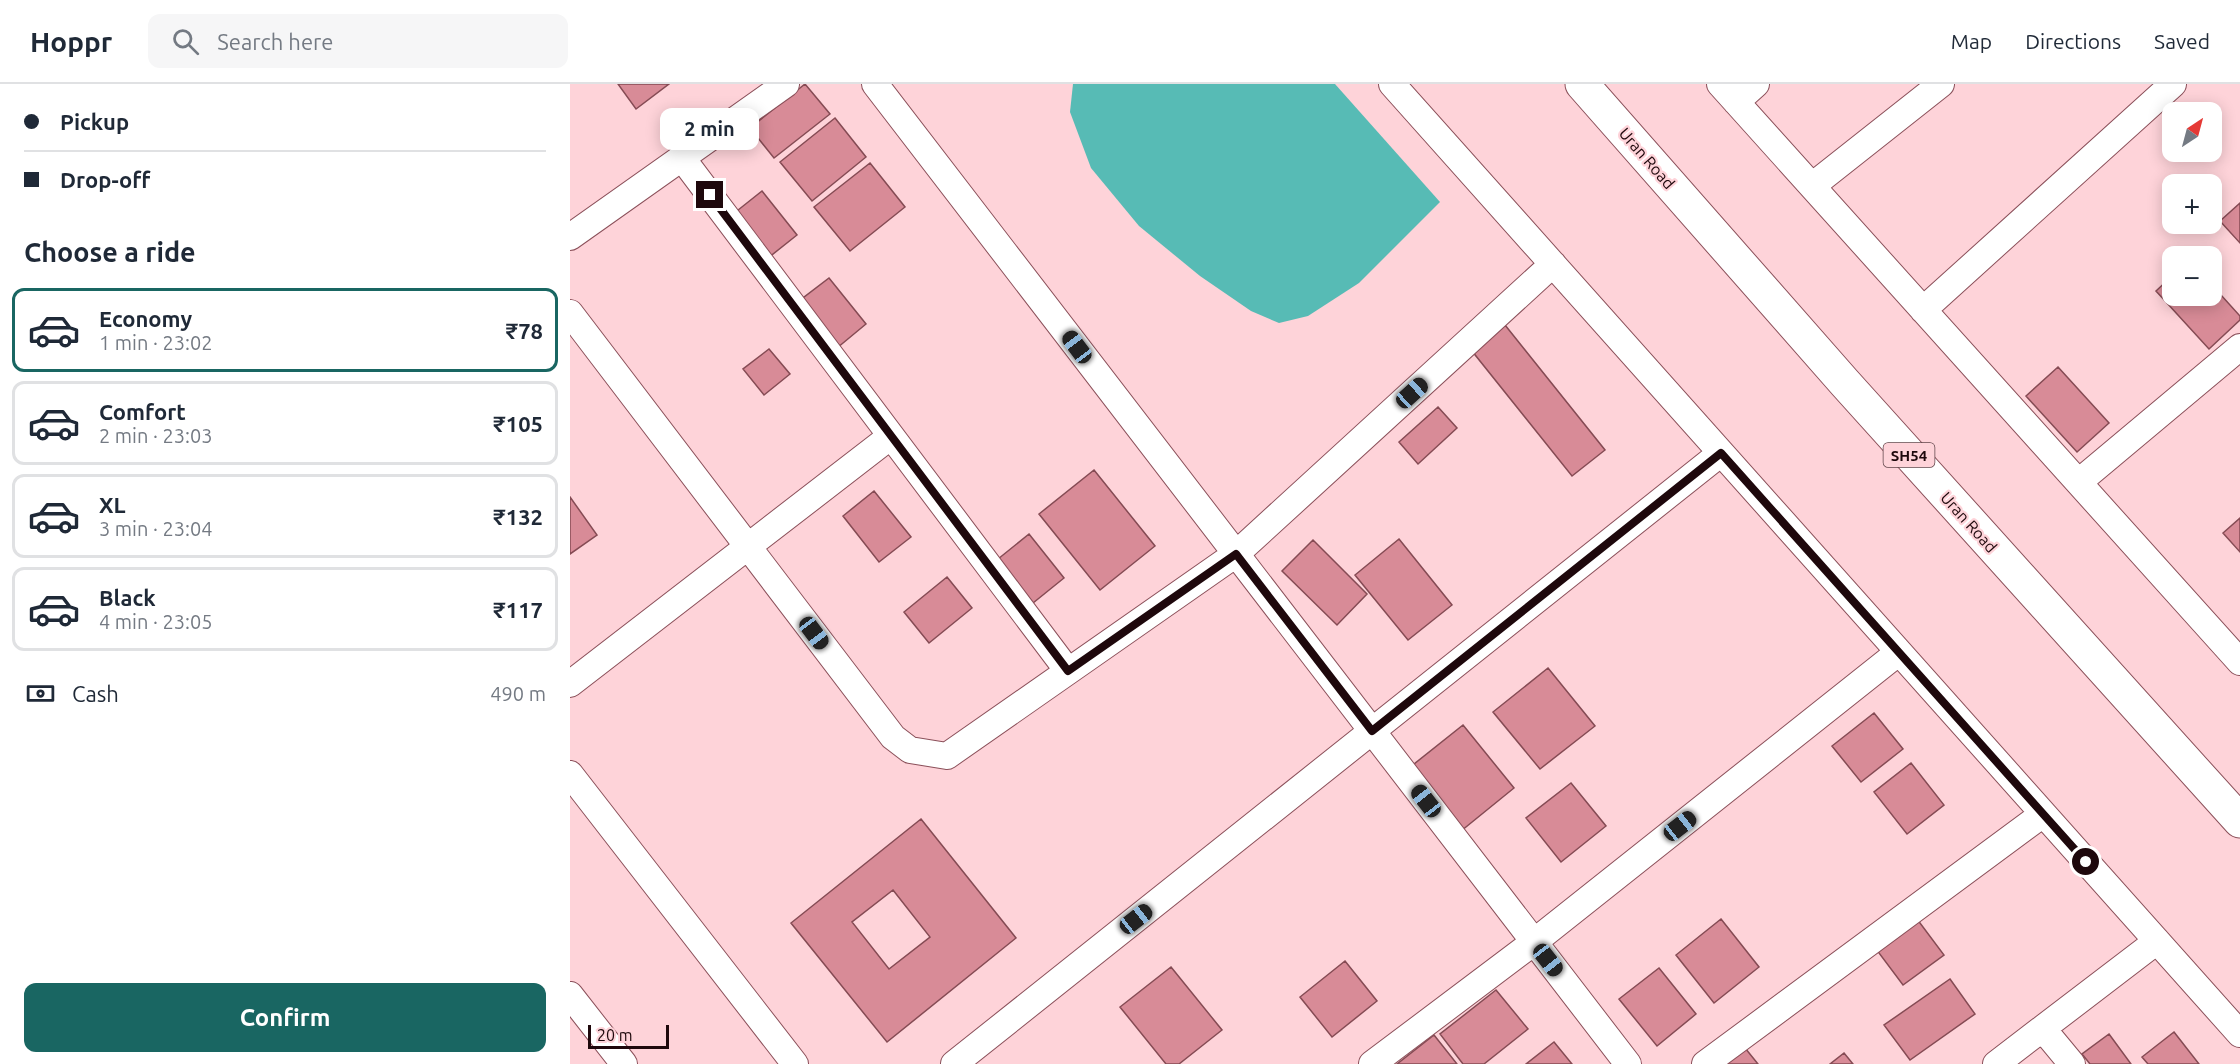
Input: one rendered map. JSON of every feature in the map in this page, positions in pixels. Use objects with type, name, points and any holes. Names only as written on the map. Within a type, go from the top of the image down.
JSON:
[{"type":"main road","name":"Uran Road","points":[[1582,84],[1845,383],[2240,821]]},
{"type":"street","points":[[570,237],[786,84]]},
{"type":"street","points":[[875,84],[1628,1064]]},
{"type":"street","points":[[1392,84],[2240,1034]]},
{"type":"street","points":[[1756,84],[1728,93],[2080,481],[2240,662]]},
{"type":"street","points":[[1812,186],[1941,84]]},
{"type":"street","points":[[1923,309],[2173,84]]},
{"type":"street","points":[[682,158],[1068,671]]},
{"type":"street","points":[[570,313],[893,737],[910,750],[947,756],[1236,554],[1553,264]]},
{"type":"street","points":[[2080,481],[2240,347]]},
{"type":"street","points":[[570,684],[891,436]]},
{"type":"street","points":[[954,1064],[1721,453]]},
{"type":"street","points":[[1372,1064],[1534,942],[1899,652]]},
{"type":"street","points":[[570,774],[795,1064]]},
{"type":"street","points":[[1705,1064],[2043,814]]},
{"type":"street","points":[[1996,1064],[2157,941]]},
{"type":"street","points":[[570,994],[624,1064]]},
{"type":"street","points":[[2043,1029],[2072,1064]]},
{"type":"water","points":[[1073,84],[1335,84],[1440,202],[1359,283],[1308,316],[1279,323],[1251,311],[1200,276],[1139,226],[1091,168],[1070,112]]},
{"type":"building","points":[[618,84],[669,84],[636,109]]},
{"type":"building","points":[[805,84],[830,114],[774,158],[750,128]]},
{"type":"building","points":[[835,118],[866,157],[812,201],[780,162]]},
{"type":"building","points":[[870,163],[905,207],[850,251],[814,207]]},
{"type":"building","points":[[762,191],[797,235],[763,262],[728,218]]},
{"type":"building","points":[[2240,203],[2240,243],[2222,223],[2222,219]]},
{"type":"building","points":[[829,278],[866,324],[837,348],[799,301]]},
{"type":"building","points":[[2162,285],[2162,298],[2156,291]]},
{"type":"building","points":[[2222,296],[2240,316],[2240,320],[2209,349],[2170,306],[2222,306]]},
{"type":"building","points":[[1505,325],[1605,450],[1572,476],[1472,351]]},
{"type":"building","points":[[769,349],[790,374],[764,395],[743,369]]},
{"type":"building","points":[[2058,367],[2109,423],[2077,452],[2026,396]]},
{"type":"building","points":[[1438,407],[1457,428],[1418,464],[1399,442]]},
{"type":"building","points":[[1094,470],[1155,546],[1100,590],[1039,514]]},
{"type":"building","points":[[874,491],[911,537],[879,562],[843,516]]},
{"type":"building","points":[[570,497],[597,535],[570,554]]},
{"type":"building","points":[[2240,518],[2240,552],[2223,533]]},
{"type":"building","points":[[1029,534],[1064,578],[1033,603],[998,559]]},
{"type":"building","points":[[1399,539],[1452,605],[1408,640],[1355,575]]},
{"type":"building","points":[[1313,540],[1367,594],[1337,625],[1282,571]]},
{"type":"building","points":[[947,577],[972,608],[929,643],[904,612]]},
{"type":"building","points":[[1548,668],[1595,726],[1540,769],[1493,712]]},
{"type":"building","points":[[1874,713],[1903,749],[1861,782],[1832,746]]},
{"type":"building","points":[[1463,725],[1514,788],[1461,831],[1409,768]]},
{"type":"building","points":[[1911,763],[1944,805],[1907,834],[1874,792]]},
{"type":"building","points":[[1571,783],[1606,826],[1561,862],[1526,818]]},
{"type":"building","points":[[921,819],[1016,938],[887,1042],[791,923]],"holes":[[[893,890],[930,937],[889,969],[852,922]]]},
{"type":"building","points":[[1721,919],[1759,967],[1714,1003],[1676,955]]},
{"type":"building","points":[[1917,919],[1944,955],[1903,985],[1876,949]]},
{"type":"building","points":[[1345,961],[1377,1001],[1332,1037],[1300,997]]},
{"type":"building","points":[[1171,967],[1222,1030],[1179,1064],[1166,1064],[1120,1007]]},
{"type":"building","points":[[1659,968],[1696,1014],[1657,1046],[1619,999]]},
{"type":"building","points":[[1950,979],[1975,1014],[1910,1060],[1884,1025]]},
{"type":"building","points":[[1496,990],[1528,1029],[1484,1064],[1463,1064],[1440,1034]]},
{"type":"building","points":[[2174,1032],[2199,1064],[2148,1064],[2142,1057]]},
{"type":"building","points":[[2109,1034],[2131,1064],[2090,1064],[2082,1054]]},
{"type":"building","points":[[1434,1035],[1457,1064],[1397,1064]]},
{"type":"building","points":[[1554,1042],[1572,1064],[1526,1064]]},
{"type":"building","points":[[1741,1043],[1758,1064],[1714,1064]]},
{"type":"building","points":[[1844,1053],[1853,1064],[1830,1064]]},
{"type":"route","points":[[710,195],[1068,671],[1236,554],[1372,731],[1721,453],[2086,862]]}]
